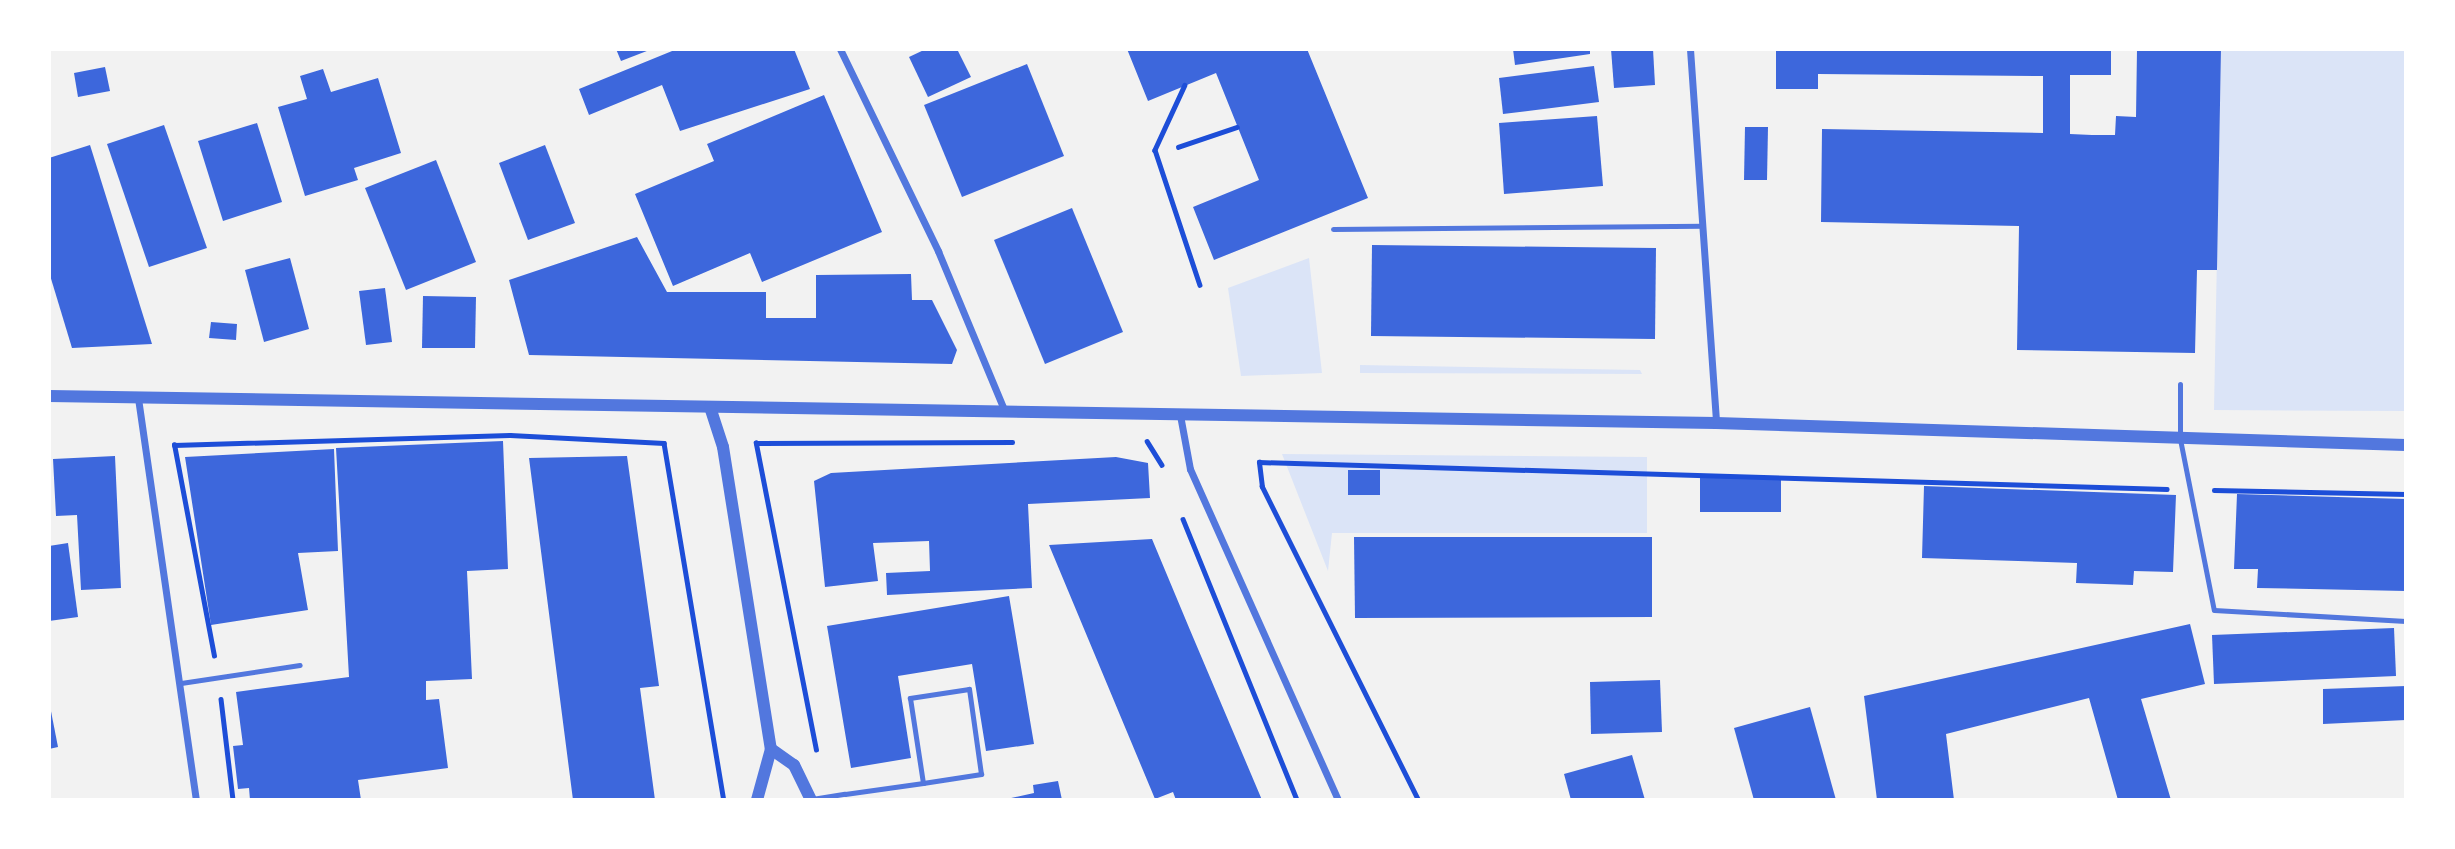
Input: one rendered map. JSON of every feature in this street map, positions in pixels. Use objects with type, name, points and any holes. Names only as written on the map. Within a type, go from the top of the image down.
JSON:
[{"type":"street","points":[[840,49],[938,251],[1005,412]]},
{"type":"street","points":[[1690,49],[1716,423]]},
{"type":"street","points":[[49,397],[1716,423],[2406,445]]},
{"type":"street","points":[[138,398],[196,800]]},
{"type":"street","points":[[710,407],[723,447],[771,749],[757,800]]},
{"type":"street","points":[[1180,415],[1190,469],[1338,800]]},
{"type":"street","points":[[771,749],[794,765],[811,799]]},
{"type":"lane","points":[[1333,229],[1703,226]]},
{"type":"lane","points":[[2180,384],[2180,439],[2214,610],[2406,621]]},
{"type":"lane","points":[[181,683],[219,680],[300,665]]},
{"type":"lane","points":[[811,799],[923,783],[981,774],[969,689],[910,698],[923,783]]},
{"type":"path","points":[[1185,85],[1155,150],[1200,285]]},
{"type":"path","points":[[1178,147],[1237,127]]},
{"type":"path","points":[[233,800],[219,680],[174,445],[510,435],[664,443],[724,800]]},
{"type":"path","points":[[1136,441],[1150,441],[1168,480]]},
{"type":"path","points":[[819,762],[757,443],[1028,442]]},
{"type":"path","points":[[1418,800],[1262,487],[1259,462],[2406,494]]},
{"type":"path","points":[[1177,506],[1297,800]]},
{"type":"shaded area","points":[[2221,49],[2406,49],[2406,411],[2214,410]]},
{"type":"shaded area","points":[[1309,258],[1322,373],[1241,376],[1228,288]]},
{"type":"shaded area","points":[[1360,365],[1640,370],[1642,374],[1360,373]]},
{"type":"shaded area","points":[[1282,454],[1647,457],[1647,533],[1332,533],[1328,571]]},
{"type":"building","points":[[616,49],[652,49],[621,61]]},
{"type":"building","points":[[677,49],[794,49],[810,89],[680,131],[662,85],[589,115],[579,89]]},
{"type":"building","points":[[926,49],[957,49],[971,77],[928,97],[909,57]]},
{"type":"building","points":[[1127,49],[1307,49],[1368,198],[1214,260],[1193,207],[1259,180],[1216,73],[1148,101]]},
{"type":"building","points":[[1513,49],[1590,49],[1590,54],[1515,65]]},
{"type":"building","points":[[1611,49],[1653,49],[1655,85],[1614,88]]},
{"type":"building","points":[[1776,49],[2111,49],[2111,75],[2070,75],[2070,134],[2115,135],[2116,116],[2136,117],[2137,49],[2221,49],[2217,270],[2197,270],[2195,353],[2017,350],[2019,226],[1821,222],[1822,129],[2043,133],[2043,76],[1818,74],[1818,89],[1776,89]]},
{"type":"building","points":[[1027,64],[1064,156],[962,197],[924,105]]},
{"type":"building","points":[[1594,66],[1599,102],[1503,114],[1499,78]]},
{"type":"building","points":[[105,67],[110,91],[78,97],[74,73]]},
{"type":"building","points":[[323,69],[331,92],[378,78],[401,153],[354,168],[358,180],[305,196],[278,107],[307,99],[300,76]]},
{"type":"building","points":[[824,95],[882,232],[762,282],[750,253],[673,286],[635,194],[714,161],[707,144]]},
{"type":"building","points":[[1597,116],[1603,186],[1504,194],[1499,123]]},
{"type":"building","points":[[257,123],[282,202],[223,221],[198,141]]},
{"type":"building","points":[[164,125],[207,248],[149,267],[107,144]]},
{"type":"building","points":[[1745,127],[1768,127],[1767,180],[1744,180]]},
{"type":"building","points":[[90,145],[152,344],[72,348],[49,272],[49,158]]},
{"type":"building","points":[[545,145],[575,223],[528,240],[499,163]]},
{"type":"building","points":[[436,160],[476,262],[406,290],[365,188]]},
{"type":"building","points":[[1072,208],[1123,332],[1045,364],[994,240]]},
{"type":"building","points":[[637,237],[667,292],[766,292],[766,318],[816,318],[816,275],[911,274],[912,300],[932,300],[957,350],[952,364],[529,355],[509,280]]},
{"type":"building","points":[[1372,245],[1656,248],[1655,339],[1371,336]]},
{"type":"building","points":[[290,258],[309,329],[264,342],[245,270]]},
{"type":"building","points":[[385,288],[392,342],[366,345],[359,291]]},
{"type":"building","points":[[423,296],[476,297],[475,348],[422,348]]},
{"type":"building","points":[[211,322],[237,324],[236,340],[209,338]]},
{"type":"building","points":[[503,441],[508,569],[467,571],[472,679],[426,681],[426,700],[439,699],[448,768],[358,780],[361,800],[250,800],[249,788],[238,789],[233,746],[243,745],[236,692],[349,677],[336,448]]},
{"type":"building","points":[[334,449],[338,551],[298,553],[308,610],[211,625],[185,457]]},
{"type":"building","points":[[115,456],[121,588],[81,590],[77,515],[56,516],[53,459]]},
{"type":"building","points":[[627,456],[659,686],[640,688],[655,800],[573,800],[529,458]]},
{"type":"building","points":[[1116,457],[1148,463],[1150,498],[1028,504],[1032,588],[887,595],[886,573],[930,571],[929,541],[873,543],[878,581],[825,587],[814,481],[831,473]]},
{"type":"building","points":[[1348,470],[1380,470],[1380,495],[1348,495]]},
{"type":"building","points":[[1700,477],[1781,477],[1781,512],[1700,512]]},
{"type":"building","points":[[1924,486],[2176,495],[2173,572],[2134,571],[2133,585],[2076,583],[2077,563],[1922,558]]},
{"type":"building","points":[[2237,494],[2406,499],[2406,591],[2257,588],[2258,569],[2234,569]]},
{"type":"building","points":[[1354,537],[1652,537],[1652,617],[1355,618]]},
{"type":"building","points":[[1152,539],[1262,800],[1176,800],[1173,792],[1155,799],[1049,545]]},
{"type":"building","points":[[68,543],[78,617],[49,621],[49,546]]},
{"type":"building","points":[[1009,596],[1034,744],[986,751],[972,664],[898,676],[911,758],[851,768],[827,626]]},
{"type":"building","points":[[2190,624],[2205,684],[2141,699],[2171,800],[2118,800],[2089,698],[1946,734],[1954,800],[1877,800],[1864,696]]},
{"type":"building","points":[[2394,628],[2396,676],[2214,684],[2212,635]]},
{"type":"building","points":[[1660,680],[1662,732],[1591,734],[1590,682]]},
{"type":"building","points":[[2406,686],[2406,720],[2323,724],[2323,689]]},
{"type":"building","points":[[49,701],[58,747],[49,749]]},
{"type":"building","points":[[1810,707],[1836,800],[1754,800],[1734,728]]},
{"type":"building","points":[[1632,755],[1645,800],[1571,800],[1564,774]]},
{"type":"building","points":[[1058,781],[1062,800],[1002,800],[1034,793],[1033,785]]}]
